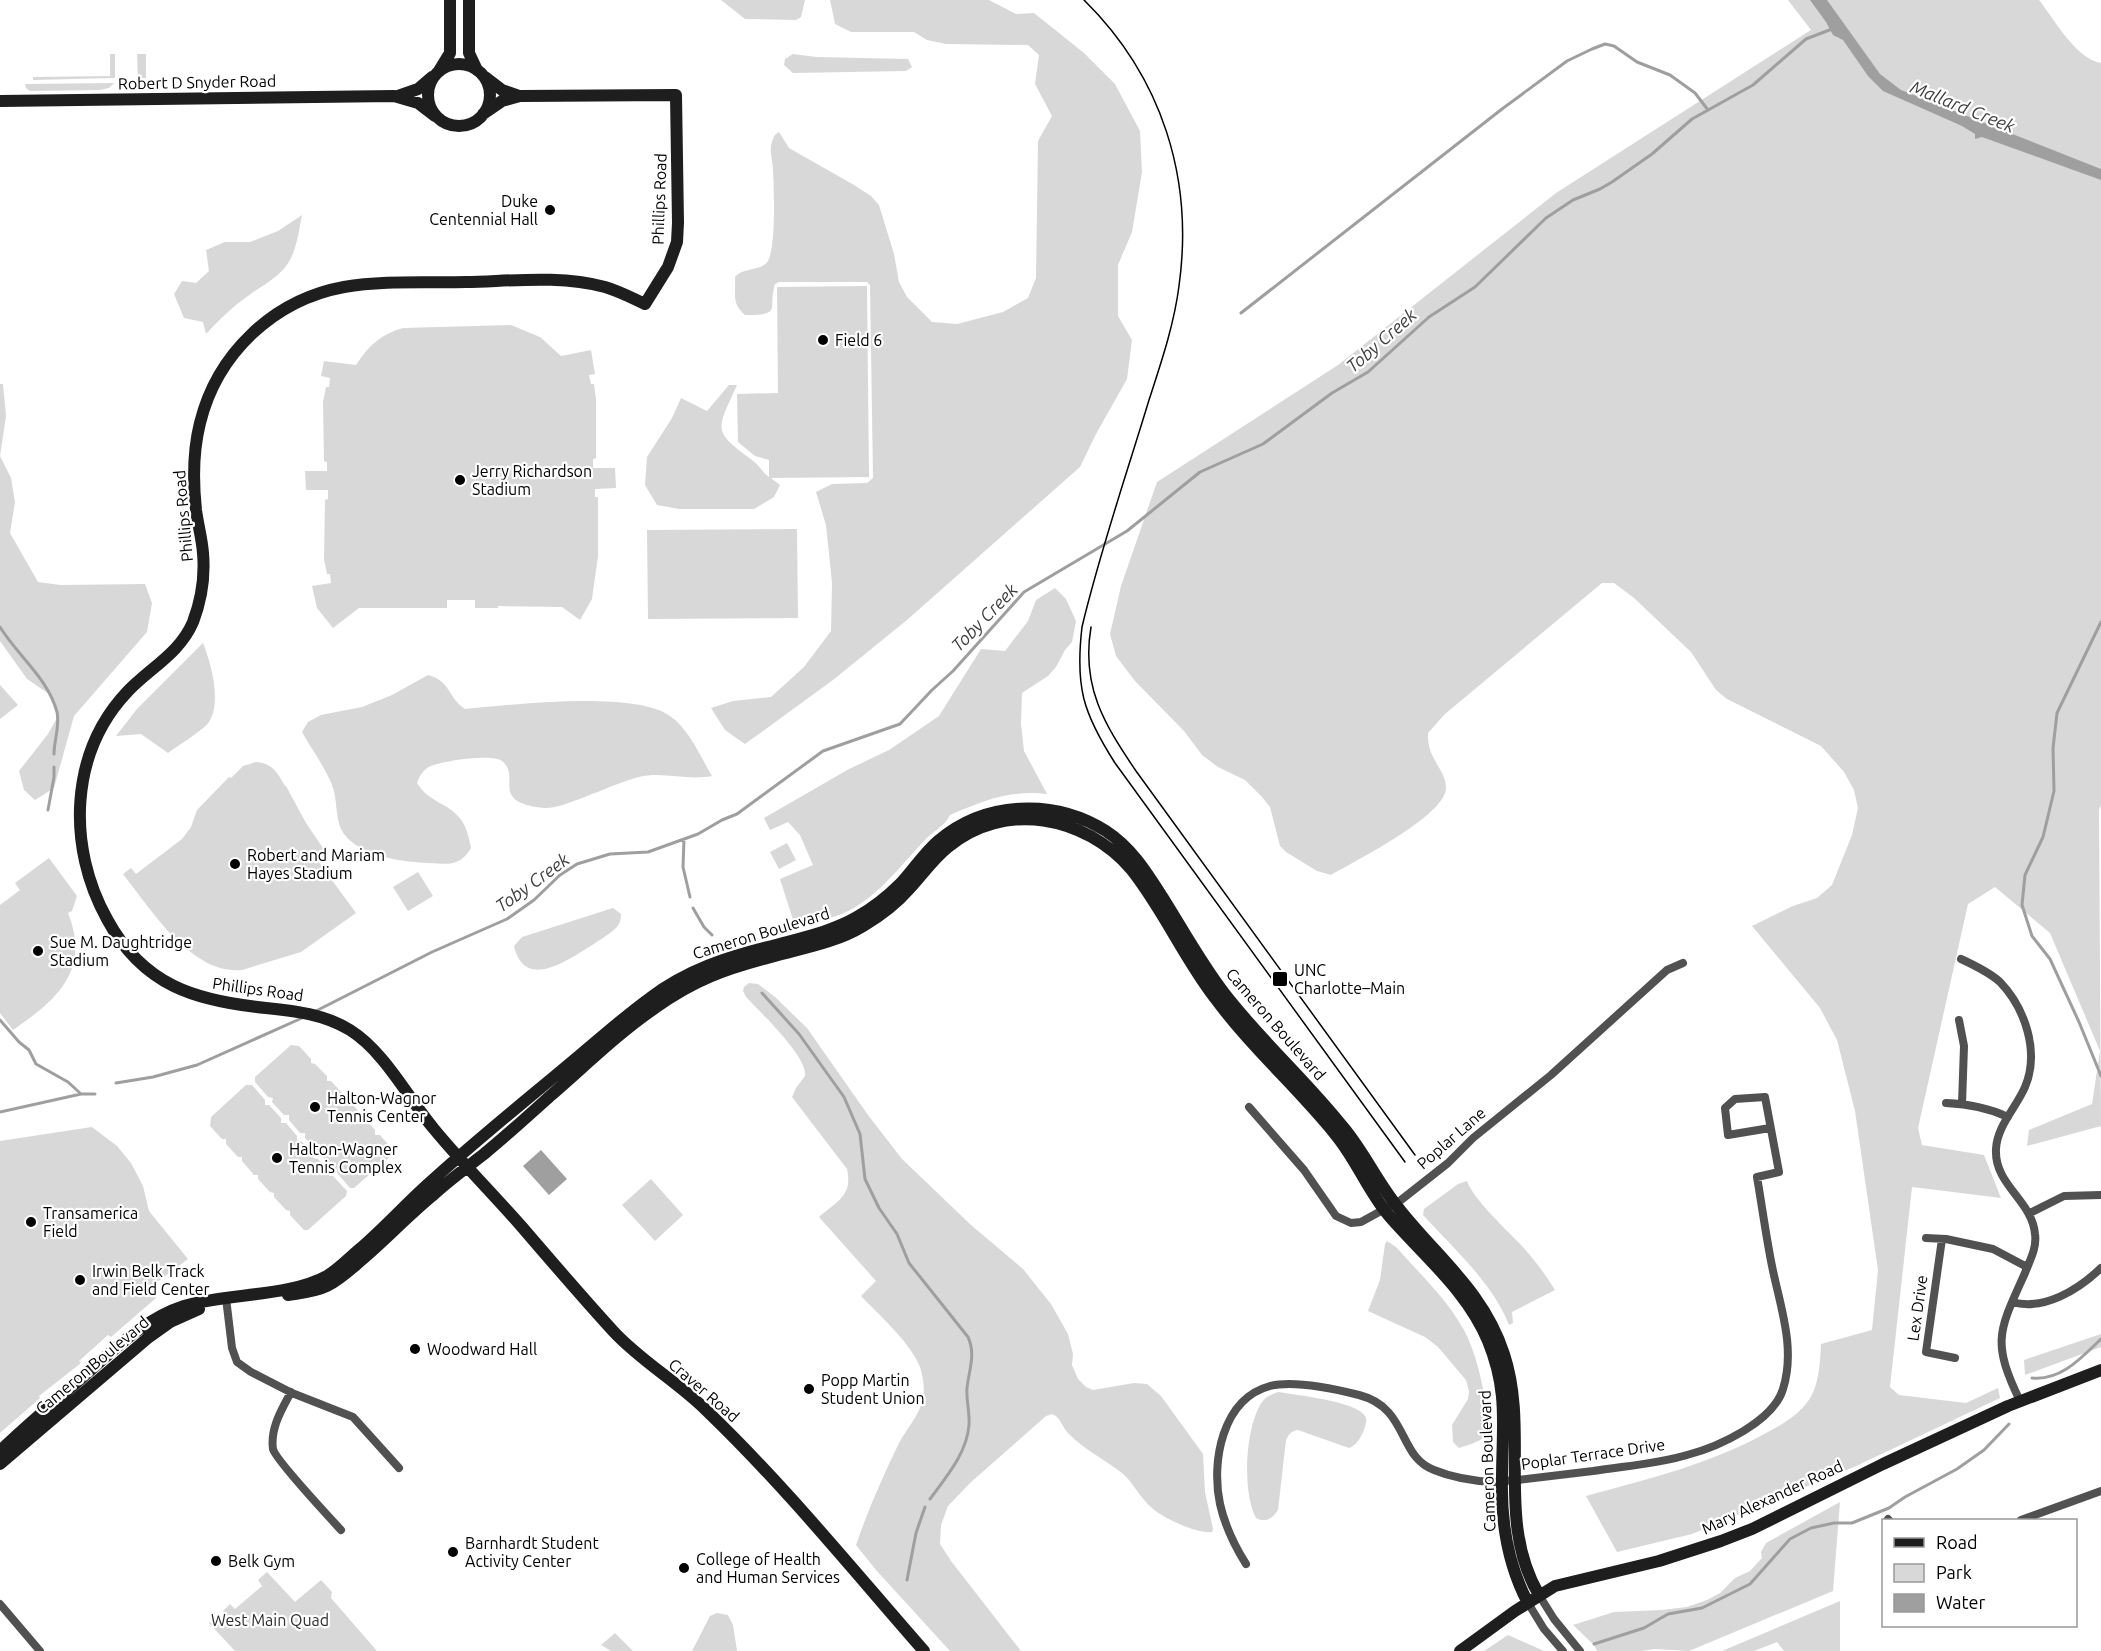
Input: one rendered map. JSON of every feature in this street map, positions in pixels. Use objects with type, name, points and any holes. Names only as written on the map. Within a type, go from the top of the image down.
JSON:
[{"type":"street","points":[[450,0],[450,53],[429,85],[428,96],[435,116],[447,124],[462,126],[471,123],[502,100],[520,96]]},
{"type":"street","points":[[469,0],[469,53],[471,61],[489,92],[488,106],[483,114]]},
{"type":"street","points":[[436,74],[447,66],[468,65],[502,90],[520,96]]},
{"type":"street","name":"Robert D Snyder Road","points":[[394,96],[418,88],[436,74]]},
{"type":"street","name":"Phillips Road","points":[[459,1157],[424,1117],[376,1052],[348,1029],[312,1014],[223,1003],[199,997],[159,977],[138,960],[115,932],[101,907],[85,859],[79,823],[80,796],[93,745],[104,724],[129,690],[180,644],[197,609],[204,575],[195,505],[194,462],[198,431],[209,394],[229,360],[257,329],[273,316],[321,293],[380,284],[565,281],[605,287],[645,304],[668,267],[677,242],[676,94],[520,96]]},
{"type":"street","name":"Robert D Snyder Road","points":[[0,101],[394,96],[418,103],[435,116]]},
{"type":"street","name":"Cameron Boulevard","points":[[0,1464],[154,1333],[170,1322],[226,1301],[298,1286],[327,1276],[459,1157],[624,1019],[686,974],[715,962],[823,932],[853,919],[895,889],[928,851],[944,836],[962,825],[999,811],[1024,808],[1058,811],[1091,823],[1114,837],[1142,865],[1210,982],[1223,1009],[1258,1039],[1340,1139],[1389,1206],[1472,1311],[1487,1339],[1498,1368],[1503,1399],[1508,1481],[1507,1543],[1515,1574],[1528,1603],[1549,1636],[1563,1651]]},
{"type":"street","name":"Cameron Boulevard","points":[[0,1450],[144,1326],[162,1315],[180,1308],[305,1293],[332,1283],[624,1032],[669,998],[708,976],[829,941],[862,927],[901,898],[949,846],[971,832],[996,822],[1021,819],[1060,822],[1085,832],[1107,845],[1138,879],[1210,982]]},
{"type":"street","points":[[1961,959],[1974,964],[2000,982],[2014,1001],[2028,1033],[2031,1050],[2025,1086],[1997,1142],[1996,1162],[2006,1183],[2030,1213],[2036,1241],[2033,1255],[2003,1322],[2001,1346],[2008,1376],[2020,1401]]},
{"type":"street","name":"Poplar Lane","points":[[1249,1107],[1297,1161],[1332,1211],[1340,1219],[1355,1224],[1389,1206],[1448,1163],[1479,1133],[1534,1090],[1667,970],[1683,963]]},
{"type":"street","points":[[1959,1020],[1964,1046],[1962,1104]]},
{"type":"street","name":"Poplar Terrace Drive","points":[[1245,1564],[1229,1533],[1221,1507],[1217,1481],[1218,1459],[1224,1434],[1235,1410],[1251,1395],[1271,1386],[1301,1385],[1367,1397],[1392,1416],[1419,1461],[1450,1475],[1492,1482],[1553,1477],[1686,1456],[1708,1448],[1749,1427],[1766,1414],[1778,1399],[1787,1372],[1789,1347],[1757,1177],[1779,1172],[1765,1097],[1735,1099],[1725,1108],[1728,1135],[1770,1128]]},
{"type":"street","points":[[1946,1103],[1993,1110],[2008,1117]]},
{"type":"street","name":"Craver Road","points":[[459,1157],[627,1346],[696,1401],[755,1459],[924,1651]]},
{"type":"street","points":[[2030,1213],[2064,1196],[2101,1195]]},
{"type":"street","points":[[1926,1238],[1993,1249],[2027,1267]]},
{"type":"street","name":"Lex Drive","points":[[1942,1239],[1926,1352],[1955,1358]]},
{"type":"street","points":[[2012,1302],[2034,1305],[2047,1301],[2075,1289],[2101,1268]]},
{"type":"street","points":[[226,1301],[232,1348],[236,1360],[251,1372],[291,1392],[354,1417],[399,1468]]},
{"type":"street","name":"Mary Alexander Road","points":[[1460,1651],[1539,1595],[1558,1585],[1659,1561],[1721,1541],[1763,1523],[1933,1440],[2020,1401],[2101,1370]]},
{"type":"street","points":[[291,1392],[276,1423],[274,1452],[341,1530]]},
{"type":"street","name":"Cameron Boulevard","points":[[1508,1481],[1525,1565],[1539,1595],[1554,1619],[1580,1651]]},
{"type":"street","points":[[2027,1519],[2101,1491]]},
{"type":"street","points":[[0,1604],[40,1651]]},
{"type":"green space","points":[[721,0],[805,0],[801,17],[796,20],[745,19]]},
{"type":"green space","points":[[830,0],[989,0],[1016,14],[1034,13],[1084,53],[1115,84],[1140,131],[1142,172],[1132,232],[1118,265],[1118,316],[1132,340],[1127,379],[1080,467],[907,620],[833,680],[745,744],[725,730],[711,708],[733,701],[771,697],[804,667],[831,631],[832,583],[826,525],[816,492],[832,484],[867,483],[873,478],[870,285],[867,282],[779,282],[775,284],[772,309],[765,314],[745,315],[736,302],[735,277],[761,267],[768,261],[771,254],[774,204],[771,147],[775,135],[779,132],[789,148],[854,185],[871,196],[879,205],[894,254],[899,282],[907,297],[932,322],[957,324],[1003,312],[1028,298],[1036,278],[1038,141],[1052,116],[1035,84],[1039,55],[1028,45],[946,44],[927,40],[914,32],[851,32],[835,24]]},
{"type":"green space","points":[[1788,0],[2039,0],[2074,46],[2092,60],[2101,63],[2101,805],[2099,810],[2101,1126],[2027,1146],[2029,1130],[2092,1104],[2100,1051],[2050,933],[1995,887],[1968,904],[1918,1128],[1922,1145],[1984,1155],[2001,1198],[1912,1187],[1890,1387],[1899,1395],[1966,1403],[1998,1388],[2000,1398],[1854,1467],[1692,1534],[1617,1552],[1586,1496],[1702,1462],[1778,1427],[1797,1413],[1810,1399],[1818,1376],[1821,1344],[1872,1330],[1878,1270],[1855,1111],[1837,1040],[1820,1008],[1752,926],[1793,906],[1817,898],[1832,885],[1852,835],[1858,808],[1854,790],[1844,772],[1821,746],[1727,699],[1716,690],[1691,652],[1634,598],[1614,583],[1602,583],[1445,714],[1428,733],[1431,752],[1446,783],[1441,800],[1430,812],[1415,825],[1331,875],[1317,871],[1280,846],[1270,807],[1262,797],[1245,780],[1218,767],[1202,755],[1184,731],[1135,681],[1116,656],[1110,634],[1121,586],[1157,482],[1338,365],[1556,193],[1811,30]]},
{"type":"green space","points":[[110,54],[115,54],[115,78],[33,80],[33,77],[110,76]]},
{"type":"green space","points":[[137,54],[146,54],[146,78],[138,78]]},
{"type":"green space","points":[[793,54],[816,57],[908,59],[912,67],[906,71],[793,73],[784,65],[785,59]]},
{"type":"green space","points":[[114,83],[109,88],[100,90],[30,91],[25,84]]},
{"type":"green space","points":[[302,215],[292,255],[286,266],[276,276],[237,305],[206,334],[203,322],[184,318],[174,294],[182,281],[196,283],[209,271],[206,250],[225,242],[250,242],[278,231]]},
{"type":"green space","name":"Field 6","points":[[867,286],[869,477],[771,478],[780,485],[774,497],[754,509],[679,509],[657,505],[645,485],[647,457],[672,418],[681,398],[707,411],[729,385],[737,385],[722,421],[724,435],[769,477],[769,460],[755,456],[738,442],[737,394],[778,393],[777,287]]},
{"type":"green space","name":"Jerry Richardson Stadium","points":[[511,325],[540,337],[561,356],[591,350],[595,374],[589,375],[591,384],[594,384],[596,399],[596,458],[593,459],[593,468],[615,468],[616,488],[595,489],[595,497],[598,497],[598,556],[592,599],[580,620],[562,607],[475,608],[475,600],[447,600],[447,608],[359,608],[333,628],[317,608],[312,586],[331,583],[324,559],[325,500],[328,499],[328,490],[306,490],[305,471],[327,471],[327,462],[324,461],[323,402],[330,378],[321,376],[324,361],[356,365],[376,342],[403,328]]},
{"type":"green space","points":[[0,384],[3,384],[6,416],[0,456]]},
{"type":"green space","points":[[0,456],[11,478],[15,502],[10,533],[38,582],[60,585],[145,584],[152,603],[147,632],[74,716],[54,788],[35,800],[24,790],[19,771],[48,734],[58,716],[52,696],[27,679],[0,641]]},
{"type":"green space","points":[[797,529],[798,618],[648,619],[647,530]]},
{"type":"green space","points":[[1055,588],[1066,599],[1076,621],[1072,642],[1048,676],[1022,693],[1021,724],[1024,751],[1047,794],[1021,793],[997,797],[950,815],[945,823],[924,841],[884,884],[862,903],[831,918],[795,926],[780,879],[813,865],[800,835],[788,822],[770,830],[764,818],[849,769],[889,750],[939,716],[981,649],[1005,651],[1028,621],[1036,600]]},
{"type":"green space","points":[[203,643],[212,672],[215,693],[213,714],[209,722],[168,753],[141,734],[116,736],[137,709]]},
{"type":"green space","points":[[428,675],[441,681],[459,705],[465,709],[571,701],[629,703],[653,708],[677,721],[694,743],[712,776],[648,775],[617,784],[563,805],[544,808],[527,805],[511,795],[509,774],[502,761],[477,758],[442,763],[427,768],[417,783],[427,794],[461,819],[471,848],[467,854],[458,861],[447,864],[392,859],[367,851],[347,838],[341,829],[331,782],[302,732],[308,722],[321,715],[362,707],[392,695]]},
{"type":"green space","points":[[0,685],[18,705],[0,719]]},
{"type":"green space","name":"Robert and Mariam Hayes Stadium","points":[[256,762],[270,767],[286,786],[306,823],[327,854],[318,861],[356,913],[301,952],[242,970],[223,969],[189,951],[174,937],[123,874],[131,868],[136,874],[182,839],[191,827],[197,810],[229,777],[231,778],[243,766]]},
{"type":"green space","points":[[787,843],[796,860],[779,869],[770,852]]},
{"type":"green space","name":"Sue M. Daughtridge Stadium","points":[[49,858],[77,896],[72,911],[68,913],[74,933],[75,951],[72,967],[66,982],[56,995],[13,1030],[0,1013],[0,905],[20,890],[15,883]]},
{"type":"green space","points":[[418,872],[433,896],[408,911],[393,887]]},
{"type":"green space","points":[[613,908],[621,914],[617,927],[602,939],[556,966],[535,970],[526,967],[519,959],[514,946],[522,937]]},
{"type":"green space","points":[[749,983],[758,984],[775,997],[807,1028],[902,1159],[971,1225],[1023,1269],[1051,1304],[1068,1334],[1073,1354],[1072,1365],[1078,1379],[1093,1390],[1134,1383],[1147,1384],[1161,1396],[1203,1454],[1205,1492],[1212,1532],[1189,1528],[1157,1512],[1126,1477],[1075,1440],[1052,1414],[1046,1416],[970,1483],[948,1506],[941,1525],[940,1544],[1021,1651],[950,1651],[856,1545],[887,1468],[921,1405],[924,1395],[923,1378],[920,1367],[909,1348],[894,1329],[861,1296],[876,1281],[819,1217],[846,1192],[847,1169],[792,1097],[805,1076],[804,1068],[782,1035],[746,997],[743,991]]},
{"type":"green space","name":"Halton-Wagner Tennis Complex","points":[[291,1045],[299,1046],[311,1059],[311,1063],[327,1076],[327,1081],[331,1081],[343,1094],[343,1099],[348,1099],[359,1112],[359,1117],[364,1117],[375,1130],[375,1135],[380,1135],[393,1150],[393,1154],[354,1188],[350,1188],[337,1173],[337,1169],[333,1169],[321,1155],[321,1151],[317,1151],[305,1138],[305,1133],[300,1133],[289,1120],[289,1115],[284,1115],[272,1102],[273,1098],[268,1097],[255,1082],[255,1077]]},
{"type":"green space","name":"Halton-Wagner Tennis Complex","points":[[246,1085],[252,1085],[265,1100],[265,1105],[269,1105],[281,1118],[281,1123],[286,1123],[297,1136],[297,1141],[301,1141],[313,1153],[313,1158],[318,1159],[329,1171],[329,1176],[333,1176],[347,1191],[346,1196],[308,1230],[304,1230],[290,1215],[290,1211],[286,1210],[274,1197],[274,1193],[270,1192],[258,1179],[258,1175],[254,1175],[242,1161],[242,1157],[238,1157],[226,1144],[226,1139],[222,1139],[210,1126],[211,1117]]},
{"type":"green space","name":"Irwin Belk Track and Field Center","points":[[92,1127],[117,1146],[131,1163],[143,1186],[149,1211],[188,1259],[148,1289],[156,1298],[111,1337],[108,1335],[79,1361],[81,1363],[39,1396],[40,1398],[0,1433],[0,1141]]},
{"type":"green space","points":[[651,1179],[683,1215],[655,1241],[622,1205]]},
{"type":"green space","points":[[1467,1181],[1483,1205],[1521,1245],[1555,1290],[1512,1312],[1513,1323],[1509,1325],[1493,1294],[1423,1215],[1424,1209],[1458,1184]]},
{"type":"green space","points":[[1387,1241],[1396,1247],[1441,1297],[1468,1339],[1480,1377],[1489,1423],[1485,1436],[1475,1443],[1459,1448],[1453,1442],[1452,1425],[1468,1399],[1469,1391],[1466,1380],[1438,1347],[1425,1337],[1368,1311],[1380,1280]]},
{"type":"green space","points":[[2101,1334],[2101,1347],[2025,1375],[2024,1360]]},
{"type":"green space","points":[[1278,1392],[1350,1406],[1365,1416],[1366,1421],[1364,1430],[1355,1445],[1349,1448],[1298,1430],[1290,1433],[1286,1440],[1278,1510],[1271,1518],[1263,1520],[1256,1518],[1252,1507],[1247,1460],[1256,1413],[1267,1397]]},
{"type":"green space","points":[[1840,1502],[1833,1591],[1689,1651],[1655,1649],[1597,1651],[1594,1645],[1573,1625],[1614,1612],[1687,1607],[1707,1600],[1720,1593],[1735,1578],[1750,1571],[1762,1558],[1761,1552],[1766,1543]]},
{"type":"green space","name":"West Main Quad","points":[[267,1572],[295,1602],[321,1580],[332,1592],[331,1598],[377,1651],[235,1651],[209,1623],[219,1615],[225,1622],[229,1619],[223,1611],[230,1604],[235,1609],[262,1586],[258,1580]]},
{"type":"green space","points":[[1840,1601],[1840,1651],[1784,1651],[1777,1642],[1754,1651],[1722,1651]]},
{"type":"green space","points":[[717,1613],[728,1615],[733,1625],[737,1651],[692,1651],[710,1616]]},
{"type":"green space","points":[[615,1633],[633,1651],[611,1651],[601,1645]]},
{"type":"green space","points":[[1508,1635],[1544,1651],[1484,1651]]},
{"type":"water","points":[[1810,0],[1827,0],[1880,74],[1901,90],[2101,169],[2101,180],[1982,137],[1975,139],[1975,134],[1962,126],[1883,91],[1868,76],[1843,40],[1833,35]]},
{"type":"water","points":[[541,1150],[567,1179],[549,1195],[523,1166]]},
{"type":"waterway","name":"Toby Creek","points":[[314,1012],[432,952],[507,919],[534,900],[560,875],[577,864],[610,854],[648,852],[698,834],[737,814],[823,751],[900,724],[953,671],[1024,592],[1127,531],[1200,472],[1263,444],[1332,393],[1368,372],[1429,317],[1475,287],[1546,218],[1573,200],[1612,182],[1652,154],[1692,119],[1753,85],[1806,39],[1832,29]]},
{"type":"waterway","points":[[1241,313],[1502,109],[1567,61],[1592,49],[1605,44],[1614,46],[1637,62],[1670,75],[1695,93],[1708,110]]},
{"type":"waterway","points":[[2101,622],[2057,713],[2053,748],[2054,791],[2043,837],[2025,875],[2022,905],[2032,936],[2050,959],[2101,1076]]},
{"type":"waterway","points":[[0,627],[47,688],[53,700],[58,717],[54,754]]},
{"type":"waterway","points":[[48,810],[54,767]]},
{"type":"waterway","points":[[684,839],[683,867],[690,897]]},
{"type":"waterway","points":[[693,908],[704,927],[712,935]]},
{"type":"waterway","points":[[762,993],[799,1034],[844,1097],[860,1134],[865,1179],[879,1208],[897,1234],[909,1263],[968,1337],[970,1343],[972,1356],[967,1393],[969,1420],[967,1435],[955,1464],[930,1499]]},
{"type":"waterway","name":"Toby Creek","points":[[116,1083],[153,1077],[197,1065],[302,1018]]},
{"type":"waterway","points":[[0,1020],[29,1050],[36,1064],[68,1082],[81,1094]]},
{"type":"waterway","name":"Toby Creek","points":[[0,1112],[81,1094],[95,1094]]},
{"type":"waterway","points":[[2032,1378],[2052,1376],[2070,1367],[2101,1339]]},
{"type":"waterway","points":[[1594,1644],[1644,1628],[1668,1614],[1702,1608],[1750,1584],[1790,1539],[1811,1528],[1834,1523],[1852,1523],[1889,1508],[1957,1469],[1984,1450],[2009,1424]]},
{"type":"waterway","points":[[907,1580],[916,1533],[925,1507]]},
{"type":"tram line","points":[[1084,0],[1111,30],[1134,62],[1152,96],[1166,131],[1176,168],[1181,207],[1182,246],[1177,301],[1170,329],[1105,542],[1082,627],[1080,667],[1084,699],[1095,729],[1115,763],[1405,1162]]},
{"type":"tram line","points":[[1091,627],[1089,668],[1092,686],[1114,737],[1136,771],[1415,1155]]},
{"type":"place","name":"Duke Centennial Hall","points":[[550,210]]},
{"type":"place","name":"Field 6","points":[[823,340]]},
{"type":"place","name":"Jerry Richardson Stadium","points":[[460,480]]},
{"type":"place","name":"Robert and Mariam Hayes Stadium","points":[[235,864]]},
{"type":"place","name":"Sue M. Daughtridge Stadium","points":[[38,951]]},
{"type":"place","name":"UNC Charlotte–Main","points":[[1280,979]]},
{"type":"place","name":"Halton-Wagnor Tennis Center","points":[[315,1107]]},
{"type":"place","name":"Halton-Wagner Tennis Complex","points":[[277,1158]]},
{"type":"place","name":"Transamerica Field","points":[[31,1222]]},
{"type":"place","name":"Irwin Belk Track and Field Center","points":[[80,1280]]},
{"type":"place","name":"Woodward Hall","points":[[415,1349]]},
{"type":"place","name":"Popp Martin Student Union","points":[[809,1389]]},
{"type":"place","name":"Barnhardt Student Activity Center","points":[[453,1552]]},
{"type":"place","name":"Belk Gym","points":[[216,1561]]},
{"type":"place","name":"College of Health and Human Services","points":[[684,1568]]},
{"type":"water label","name":"Mallard Creek","points":[[1963,106]]}]
